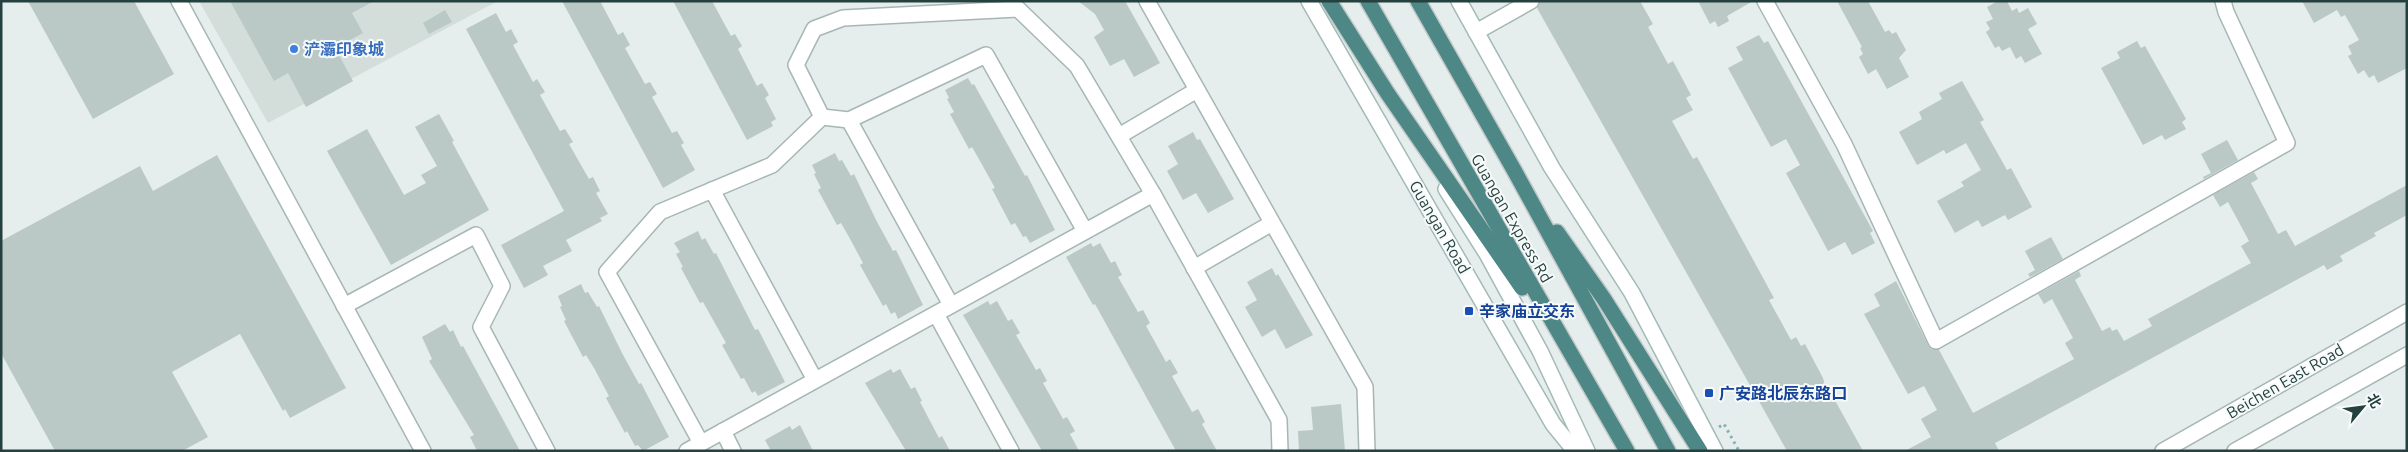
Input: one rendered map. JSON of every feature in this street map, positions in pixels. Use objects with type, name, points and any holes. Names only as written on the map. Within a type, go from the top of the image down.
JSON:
[{"type":"highway","points":[[1329,1],[1388,94],[1580,371]]},
{"type":"highway","name":"Guangan Express Rd","points":[[1368,1],[1627,451]]},
{"type":"highway","name":"Guangan Express Rd","points":[[1418,1],[1514,170],[1668,451]]},
{"type":"highway","points":[[1514,170],[1604,299],[1700,451]]},
{"type":"street","points":[[179,1],[423,451]]},
{"type":"street","points":[[1147,1],[1365,387],[1367,451]]},
{"type":"street","name":"Guangan Road","points":[[1309,1],[1553,424],[1575,451]]},
{"type":"street","points":[[1459,1],[1552,168],[1632,293],[1715,451]]},
{"type":"street","points":[[1476,32],[1531,1]]},
{"type":"street","points":[[1765,1],[1844,144],[1936,341],[2287,143],[2226,12],[2223,1]]},
{"type":"street","points":[[822,117],[796,65],[814,29],[844,18],[1018,9],[1077,66],[1119,136],[1279,420],[1280,451]]},
{"type":"street","points":[[822,117],[849,120],[986,55],[1085,231]]},
{"type":"street","points":[[1119,136],[1197,90]]},
{"type":"street","points":[[1388,94],[1487,254],[1540,351],[1587,451]]},
{"type":"street","points":[[701,443],[607,272],[660,212],[772,165],[822,117]]},
{"type":"street","points":[[849,120],[951,305]]},
{"type":"street","points":[[712,190],[814,380]]},
{"type":"street","points":[[687,451],[1153,194]]},
{"type":"street","points":[[1194,268],[1272,223]]},
{"type":"street","points":[[344,306],[476,235],[502,286],[481,327],[547,451]]},
{"type":"street","name":"Beichen East Road","points":[[2163,451],[2407,312]]},
{"type":"street","points":[[936,314],[1011,451]]},
{"type":"street","points":[[2235,451],[2407,355]]},
{"type":"street","points":[[722,431],[733,451]]},
{"type":"path","points":[[1724,424],[1739,451]]},
{"type":"shaded area","points":[[199,1],[498,1],[268,123]]},
{"type":"building","points":[[28,1],[134,1],[174,74],[93,119]]},
{"type":"building","name":"浐灞印象城","points":[[230,1],[374,1],[352,13],[363,33],[335,48],[353,81],[306,107],[288,73],[274,81]]},
{"type":"building","points":[[562,1],[600,1],[618,35],[623,32],[630,45],[625,48],[645,84],[650,82],[657,94],[652,97],[672,133],[677,131],[684,143],[681,145],[695,170],[663,188]]},
{"type":"building","points":[[673,1],[712,1],[731,36],[735,34],[742,46],[738,49],[757,86],[762,83],[769,95],[765,98],[776,119],[771,122],[773,126],[747,140]]},
{"type":"building","points":[[1078,1],[1125,1],[1160,63],[1134,77],[1124,59],[1110,66],[1094,37],[1104,30],[1095,14]]},
{"type":"building","points":[[1540,1],[1640,1],[1653,24],[1648,27],[1668,64],[1673,61],[1691,95],[1686,98],[1693,110],[1672,121],[1693,159],[1697,157],[1774,298],[1769,300],[1791,340],[1796,337],[1801,346],[1805,344],[1823,378],[1828,397],[1832,395],[1863,451],[1787,451],[1537,8]]},
{"type":"building","points":[[1698,1],[1753,1],[1727,16],[1729,21],[1718,27],[1715,21],[1710,24]]},
{"type":"building","points":[[1837,1],[1868,1],[1885,32],[1889,30],[1892,34],[1896,32],[1906,50],[1899,58],[1909,77],[1887,89],[1876,69],[1868,74],[1859,57],[1863,54],[1860,48],[1862,47]]},
{"type":"building","points":[[1998,1],[2007,1],[2012,11],[2017,8],[2019,13],[2028,8],[2037,24],[2028,29],[2042,54],[2025,63],[2021,56],[2016,59],[2010,47],[2002,51],[1999,46],[1995,48],[1986,32],[1990,29],[1986,22],[1993,19],[1987,7]]},
{"type":"building","points":[[2302,1],[2404,1],[2407,7],[2407,68],[2378,83],[2374,75],[2369,78],[2364,70],[2358,74],[2348,56],[2352,54],[2348,46],[2359,40],[2345,15],[2341,17],[2337,10],[2314,23]]},
{"type":"building","points":[[445,10],[452,22],[429,34],[423,23]]},
{"type":"building","points":[[496,13],[506,32],[511,29],[518,42],[513,45],[533,82],[537,79],[545,92],[540,95],[560,131],[565,129],[573,142],[569,144],[589,179],[593,177],[600,191],[596,193],[608,214],[600,218],[602,221],[566,240],[572,251],[543,266],[548,275],[524,288],[501,245],[564,211],[466,29]]},
{"type":"building","points":[[1759,35],[1764,43],[1768,41],[1873,231],[1870,233],[1875,243],[1852,255],[1845,242],[1828,251],[1786,173],[1800,165],[1786,139],[1771,147],[1728,68],[1743,60],[1736,47]]},
{"type":"building","points":[[2137,41],[2141,48],[2145,46],[2186,119],[2182,122],[2186,129],[2165,140],[2162,135],[2143,145],[2101,68],[2120,58],[2117,52]]},
{"type":"building","points":[[968,78],[972,85],[974,84],[1025,176],[1027,175],[1055,230],[1030,243],[1026,236],[1023,237],[1015,223],[1011,225],[992,189],[995,188],[972,147],[969,149],[950,114],[954,112],[947,99],[949,98],[945,90]]},
{"type":"building","points":[[1962,81],[1984,120],[1980,122],[2007,170],[2011,168],[2032,207],[2008,220],[2005,215],[1982,227],[1978,220],[1955,233],[1937,201],[1964,186],[1961,182],[1981,170],[1966,143],[1946,154],[1944,150],[1917,165],[1899,132],[1922,119],[1919,112],[1942,99],[1939,93]]},
{"type":"building","points":[[439,114],[489,210],[391,265],[327,151],[367,129],[404,195],[426,183],[421,175],[437,166],[415,127]]},
{"type":"building","points":[[1193,132],[1197,140],[1200,139],[1234,199],[1208,213],[1196,193],[1183,200],[1167,171],[1178,164],[1168,146]]},
{"type":"building","points":[[2227,140],[2238,160],[2204,179],[2203,177],[2211,173],[2201,154]]},
{"type":"building","points":[[835,153],[839,161],[842,160],[851,176],[854,174],[876,220],[893,251],[896,250],[923,305],[898,319],[895,312],[891,314],[886,304],[883,306],[860,265],[863,263],[849,237],[841,223],[837,225],[818,190],[821,188],[812,165]]},
{"type":"building","points":[[217,155],[346,388],[290,418],[285,409],[283,411],[240,334],[172,372],[208,437],[182,451],[55,451],[1,353],[1,241],[140,166],[153,191]]},
{"type":"building","points":[[2254,172],[2258,179],[2251,183],[2278,234],[2286,230],[2295,246],[2407,185],[2407,215],[2374,233],[2376,236],[2340,256],[2343,261],[2327,270],[2324,265],[1995,443],[1999,451],[1905,451],[1931,437],[1921,419],[1937,410],[1924,386],[1908,394],[1864,314],[1880,306],[1874,294],[1896,281],[1928,345],[1931,349],[1939,350],[1973,413],[2074,359],[2065,343],[2073,338],[2052,299],[2044,304],[2038,294],[2079,271],[2081,276],[2075,280],[2102,331],[2110,327],[2112,331],[2117,329],[2124,341],[2152,326],[2148,319],[2251,263],[2241,246],[2249,241],[2228,202],[2220,207],[2213,195]]},
{"type":"building","points":[[698,231],[702,240],[705,238],[714,254],[716,253],[755,330],[758,329],[785,382],[758,396],[755,391],[752,393],[744,378],[741,379],[722,345],[726,343],[703,302],[700,303],[681,268],[683,267],[676,254],[680,252],[674,243]]},
{"type":"building","points":[[2051,237],[2063,259],[2030,277],[2028,274],[2035,270],[2025,251]]},
{"type":"building","points":[[1091,243],[1093,247],[1100,243],[1111,263],[1115,261],[1122,275],[1118,277],[1138,312],[1143,310],[1150,323],[1146,326],[1166,362],[1170,359],[1178,373],[1172,376],[1192,412],[1198,409],[1205,422],[1202,424],[1217,451],[1176,451],[1095,304],[1093,305],[1066,257]]},
{"type":"building","points":[[1272,268],[1276,276],[1278,274],[1313,335],[1286,349],[1275,329],[1262,337],[1245,307],[1257,300],[1247,282]]},
{"type":"building","points":[[581,284],[585,293],[588,292],[597,307],[599,306],[622,353],[639,384],[641,383],[669,437],[643,451],[638,445],[635,446],[627,431],[625,433],[606,398],[609,396],[594,368],[586,355],[583,357],[564,321],[566,320],[560,307],[562,306],[558,296]]},
{"type":"building","points":[[988,301],[990,305],[997,301],[1008,321],[1012,319],[1020,333],[1016,335],[1036,370],[1040,368],[1047,381],[1043,383],[1063,419],[1067,417],[1075,431],[1070,434],[1079,451],[1042,451],[963,315]]},
{"type":"building","points":[[445,324],[450,332],[453,330],[461,347],[463,346],[520,451],[477,451],[470,437],[474,435],[429,361],[432,359],[422,337]]},
{"type":"building","points":[[891,369],[893,373],[900,369],[911,389],[915,387],[922,401],[920,402],[939,438],[942,436],[950,451],[906,451],[865,383]]},
{"type":"building","points":[[1341,404],[1345,451],[1299,451],[1298,431],[1313,430],[1311,407]]},
{"type":"building","points":[[800,425],[813,451],[771,451],[765,440],[790,426],[792,430]]},
{"type":"place","name":"浐灞印象城","points":[[294,49]]},
{"type":"place","name":"辛家庙立交东","points":[[1469,311]]},
{"type":"place","name":"广安路北辰东路口","points":[[1709,393]]}]
